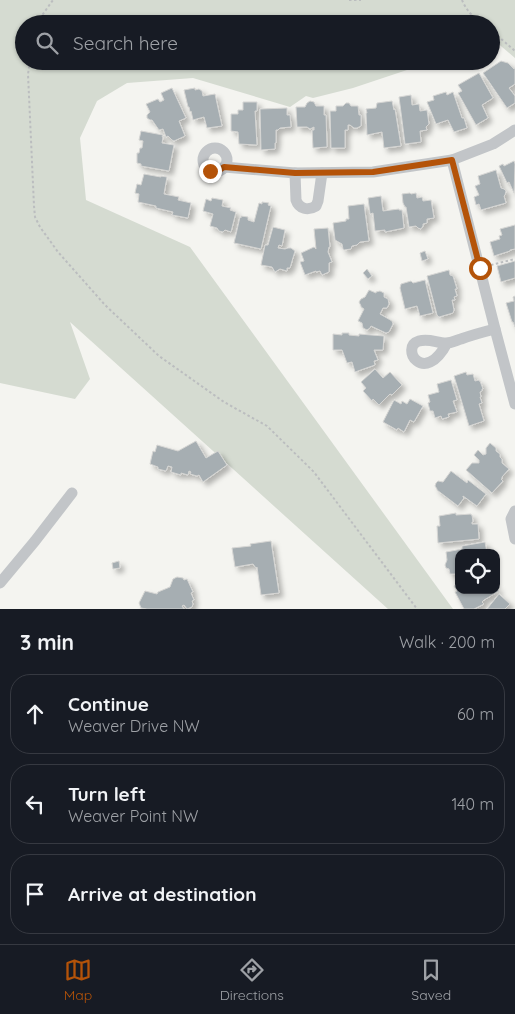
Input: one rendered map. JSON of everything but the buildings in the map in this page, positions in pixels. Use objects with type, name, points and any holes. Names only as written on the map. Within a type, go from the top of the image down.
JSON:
[{"type":"street","points":[[224,167],[295,173],[373,172],[452,160],[493,144],[515,130]]},
{"type":"street","points":[[452,160],[515,404]]},
{"type":"street","points":[[295,173],[297,203],[302,208],[309,209],[316,206],[318,201],[322,173]]},
{"type":"street","points":[[447,343],[495,329]]},
{"type":"street","points":[[0,583],[72,493]]},
{"type":"street","points":[[515,511],[511,519],[515,539]]},
{"type":"path","points":[[43,15],[53,0]]},
{"type":"path","points":[[348,0],[361,0]]},
{"type":"path","points":[[462,0],[471,15]]},
{"type":"path","points":[[500,38],[515,51]]},
{"type":"path","points":[[29,70],[35,217],[58,252],[105,305],[159,356],[224,402],[267,426],[314,472],[417,609]]},
{"type":"path","points":[[480,268],[515,259]]},
{"type":"shaded area","points":[[0,0],[515,0],[515,58],[500,45],[500,15],[15,15],[15,70],[407,70],[353,88],[313,98],[306,96],[290,107],[193,78],[127,83],[97,101],[80,138],[86,200],[190,247],[453,609],[388,609],[70,322],[90,379],[75,399],[0,383]]},
{"type":"route","points":[[210,171],[222,170],[224,167],[295,173],[373,172],[452,160],[480,268]]}]
